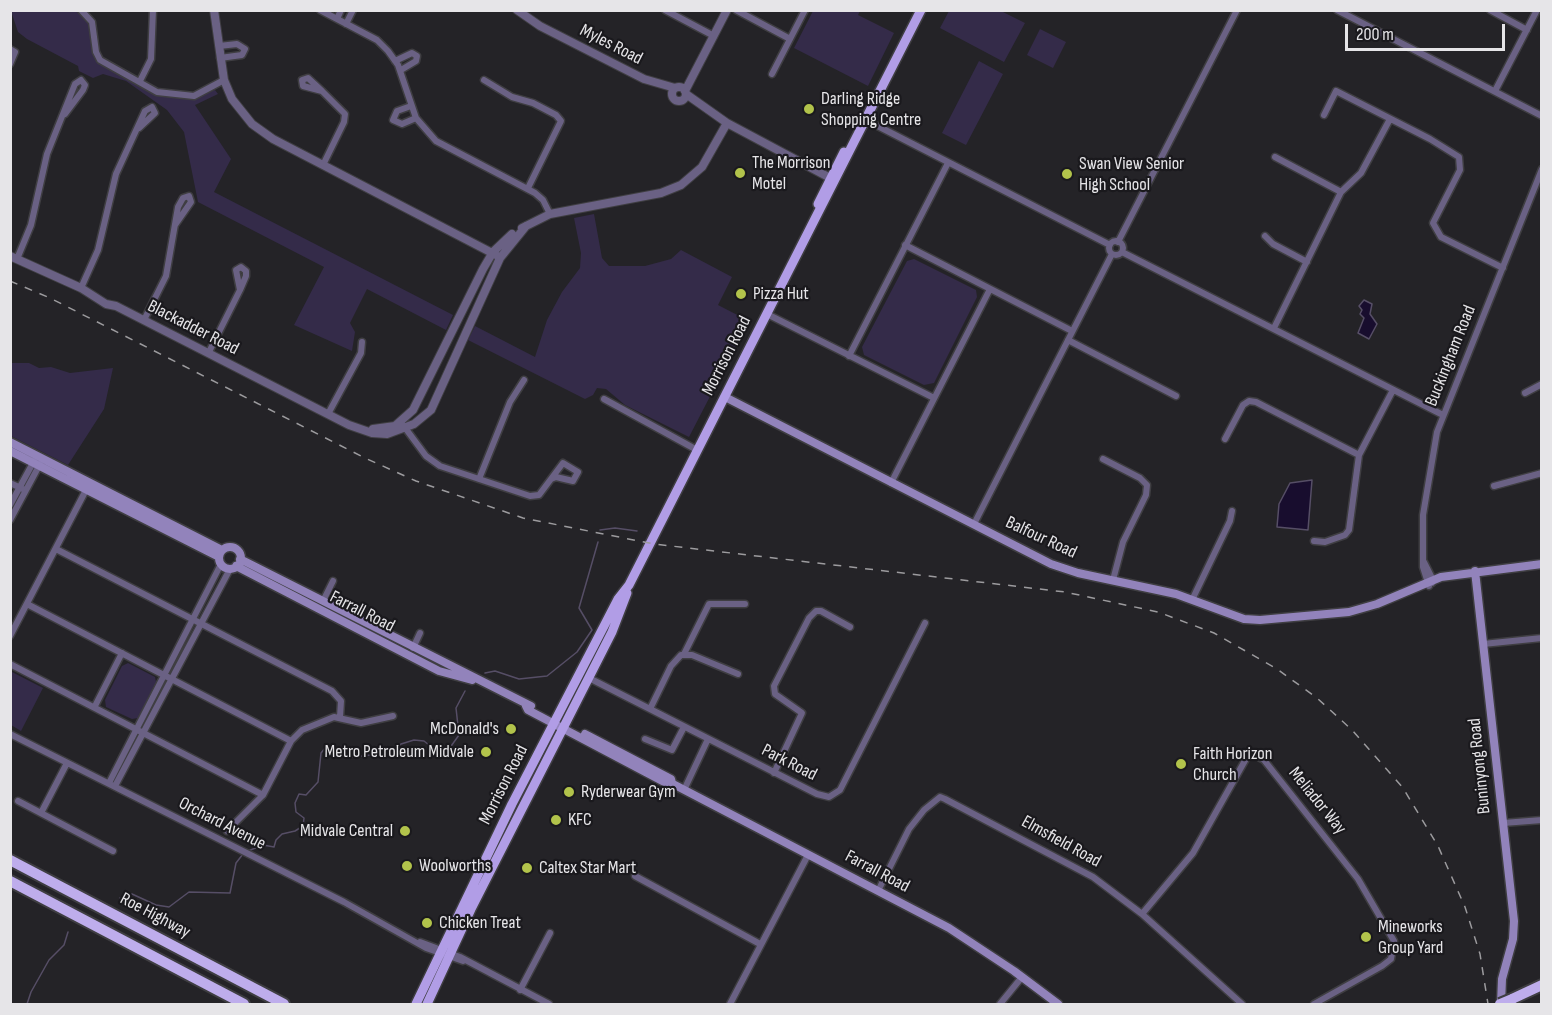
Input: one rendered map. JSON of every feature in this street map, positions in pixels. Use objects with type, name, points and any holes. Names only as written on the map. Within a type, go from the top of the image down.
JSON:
[{"type":"highway","name":"Roe Highway","points":[[10,860],[284,1005]]},
{"type":"highway","name":"Roe Highway","points":[[10,881],[244,1005]]},
{"type":"highway","points":[[1513,1003],[1542,985]]},
{"type":"highway","points":[[1500,1005],[1513,1003],[1542,991]]},
{"type":"main road","name":"Morrison Road","points":[[560,724],[589,678],[620,614],[629,585],[864,120],[868,105],[873,102],[921,10]]},
{"type":"main road","name":"Balfour Road","points":[[725,397],[1051,564],[1192,600],[1230,615],[1260,620],[1349,612],[1448,577],[1542,564]]},
{"type":"main road","points":[[10,442],[86,490],[221,557]]},
{"type":"main road","points":[[10,451],[38,460],[236,565]]},
{"type":"main road","points":[[221,557],[229,547],[235,548],[236,565]]},
{"type":"main road","name":"Farrall Road","points":[[236,565],[323,602],[359,625]]},
{"type":"main road","name":"Farrall Road","points":[[252,570],[419,656],[475,681],[671,778],[672,783],[684,790],[949,928],[1022,977],[1058,1005]]},
{"type":"main road","name":"Buninyong Road","points":[[1473,572],[1514,921],[1514,939],[1502,979],[1500,1005]]},
{"type":"main road","name":"Morrison Road","points":[[416,1005],[560,724],[618,599],[629,585]]},
{"type":"main road","name":"Farrall Road","points":[[386,639],[412,648],[419,656]]},
{"type":"main road","name":"Morrison Road","points":[[427,1005],[444,953]]},
{"type":"street","points":[[81,10],[92,22],[96,52],[100,60],[157,92],[190,96],[224,80]]},
{"type":"street","points":[[140,81],[151,59],[153,10]]},
{"type":"street","points":[[214,10],[224,80],[238,108],[259,130],[493,252],[500,258]]},
{"type":"street","points":[[320,10],[377,40],[401,70],[416,118],[429,135],[443,146],[528,188],[543,200],[550,214]]},
{"type":"street","points":[[337,19],[341,10]]},
{"type":"street","points":[[346,24],[353,10]]},
{"type":"street","name":"Myles Road","points":[[513,10],[518,10],[540,26],[680,93],[727,123],[834,179]]},
{"type":"street","points":[[665,10],[714,36]]},
{"type":"street","points":[[680,93],[689,81],[727,10]]},
{"type":"street","points":[[736,10],[790,39]]},
{"type":"street","points":[[772,74],[805,10]]},
{"type":"street","points":[[864,120],[1110,245],[1119,242],[1237,10]]},
{"type":"street","points":[[1337,10],[1542,116]]},
{"type":"street","points":[[1490,10],[1527,30]]},
{"type":"street","points":[[1495,91],[1537,10]]},
{"type":"street","points":[[219,46],[237,44],[245,49],[242,55],[220,58]]},
{"type":"street","points":[[10,49],[15,52],[10,63]]},
{"type":"street","points":[[395,61],[412,53],[417,56],[416,61],[401,70]]},
{"type":"street","points":[[14,257],[31,225],[47,154],[65,114],[75,84],[81,80],[85,85],[83,90],[65,114]]},
{"type":"street","points":[[483,80],[512,97],[533,103],[556,115],[561,121],[528,188]]},
{"type":"street","points":[[322,91],[345,114],[344,122],[323,165]]},
{"type":"street","points":[[1324,115],[1336,91],[1430,139],[1461,161],[1460,170],[1433,223],[1441,237],[1503,268]]},
{"type":"street","points":[[411,106],[397,111],[393,120],[402,124],[416,118]]},
{"type":"street","points":[[1274,328],[1341,192],[1362,173],[1390,119]]},
{"type":"street","name":"Blackadder Road","points":[[403,426],[493,252],[526,226],[550,214],[661,193],[681,185],[702,167],[727,123]]},
{"type":"street","points":[[81,288],[98,250],[116,174],[139,128]]},
{"type":"street","points":[[1275,158],[1341,192]]},
{"type":"street","points":[[849,356],[948,163]]},
{"type":"street","name":"Buckingham Road","points":[[1430,583],[1424,562],[1422,524],[1432,451],[1443,415],[1542,169]]},
{"type":"street","points":[[144,320],[166,276],[175,225]]},
{"type":"street","name":"Blackadder Road","points":[[14,257],[81,288],[106,304],[209,352],[361,430],[387,434],[431,410],[500,258],[526,226]]},
{"type":"street","points":[[1265,236],[1273,244],[1307,262]]},
{"type":"street","points":[[1119,242],[1122,252]]},
{"type":"street","points":[[905,245],[1072,331]]},
{"type":"street","points":[[974,524],[1112,254],[1110,245]]},
{"type":"street","points":[[1112,254],[1122,252],[1443,415]]},
{"type":"street","points":[[891,483],[990,288]]},
{"type":"street","points":[[209,352],[240,290]]},
{"type":"street","points":[[466,302],[476,307]]},
{"type":"street","points":[[767,314],[934,398]]},
{"type":"street","points":[[1068,340],[1176,396]]},
{"type":"street","points":[[328,414],[361,353],[362,342]]},
{"type":"street","points":[[441,354],[453,360]]},
{"type":"street","points":[[479,479],[510,402],[524,380]]},
{"type":"street","points":[[1525,393],[1542,384]]},
{"type":"street","points":[[1314,541],[1325,542],[1345,535],[1349,530],[1359,455],[1393,390]]},
{"type":"street","points":[[604,399],[697,450]]},
{"type":"street","points":[[1225,440],[1243,405],[1249,401],[1256,402],[1359,455]]},
{"type":"street","points":[[403,426],[432,461],[479,479],[535,496],[543,492],[551,478]]},
{"type":"street","points":[[1102,459],[1140,478],[1148,485],[1146,495],[1123,542],[1113,580]]},
{"type":"street","points":[[11,518],[38,460]]},
{"type":"street","points":[[1494,486],[1542,473]]},
{"type":"street","points":[[10,483],[23,489]]},
{"type":"street","points":[[10,505],[23,489]]},
{"type":"street","points":[[10,636],[86,490]]},
{"type":"street","points":[[1192,600],[1230,521],[1232,511]]},
{"type":"street","points":[[56,549],[332,691],[340,701],[340,717]]},
{"type":"street","points":[[112,784],[137,728],[208,590],[221,557]]},
{"type":"street","points":[[112,784],[144,732],[216,593],[236,565]]},
{"type":"street","points":[[323,602],[333,581]]},
{"type":"street","points":[[208,590],[216,593]]},
{"type":"street","points":[[27,604],[291,741]]},
{"type":"street","points":[[650,709],[675,660],[684,654],[709,604],[745,604]]},
{"type":"street","points":[[774,773],[802,713],[775,694],[774,686],[809,618],[816,611],[821,611],[850,627]]},
{"type":"street","name":"Park Road","points":[[589,678],[822,796],[835,795],[840,790],[925,623]]},
{"type":"street","points":[[412,648],[420,633]]},
{"type":"street","points":[[1483,644],[1542,638]]},
{"type":"street","points":[[179,646],[186,650]]},
{"type":"street","points":[[95,706],[123,653]]},
{"type":"street","points":[[684,654],[692,655],[738,674]]},
{"type":"street","points":[[10,663],[263,795]]},
{"type":"street","points":[[151,701],[158,705]]},
{"type":"street","points":[[227,831],[263,795],[291,741],[308,727],[328,718],[340,717],[361,723],[393,716]]},
{"type":"street","points":[[645,739],[672,750],[684,727]]},
{"type":"street","name":"Orchard Avenue","points":[[10,734],[549,1005]]},
{"type":"street","points":[[684,790],[708,740]]},
{"type":"street","name":"Meliador Way","points":[[1142,914],[1193,853],[1212,824],[1240,766],[1247,757],[1255,755],[1264,760],[1358,879],[1394,941],[1391,959],[1314,1005]]},
{"type":"street","points":[[41,813],[66,763]]},
{"type":"street","name":"Elmsfield Road","points":[[878,891],[909,829],[924,810],[940,797],[961,805],[1093,877],[1142,914],[1242,1005]]},
{"type":"street","points":[[18,801],[113,851]]},
{"type":"street","points":[[1503,823],[1542,820]]},
{"type":"street","points":[[730,1005],[808,855]]},
{"type":"street","points":[[635,876],[760,944]]},
{"type":"street","points":[[520,990],[550,933]]},
{"type":"street","points":[[1000,1005],[1022,977]]},
{"type":"shaded area","points":[[74,10],[89,21],[93,54],[103,66],[160,95],[189,99],[215,90],[218,94],[195,105],[231,159],[214,192],[453,315],[446,330],[367,289],[350,323],[355,332],[352,351],[294,325],[324,267],[198,202],[184,132],[167,110],[126,81],[103,74],[93,78],[79,71],[78,66],[27,39],[18,32],[11,11]]},
{"type":"shaded area","points":[[813,11],[860,11],[858,15],[894,33],[868,86],[794,48]]},
{"type":"shaded area","points":[[949,11],[1001,11],[1025,23],[1004,62],[940,28]]},
{"type":"shaded area","points":[[1040,29],[1066,42],[1053,68],[1027,55]]},
{"type":"shaded area","points":[[979,61],[1003,74],[966,145],[942,133]]},
{"type":"shaded area","points":[[594,214],[602,258],[609,266],[645,266],[671,259],[681,250],[732,277],[718,305],[749,321],[689,437],[625,405],[606,389],[597,388],[593,395],[585,399],[468,340],[475,326],[535,357],[547,320],[562,292],[580,268],[581,253],[574,218]]},
{"type":"shaded area","points":[[914,259],[976,290],[977,297],[934,383],[924,385],[864,355],[862,347],[907,261]]},
{"type":"shaded area","points":[[1364,300],[1372,304],[1370,314],[1377,324],[1369,339],[1358,333],[1364,318],[1360,314],[1362,310],[1359,306]]},
{"type":"shaded area","points":[[11,363],[29,363],[39,368],[51,367],[70,373],[113,368],[104,409],[68,465],[11,436]]},
{"type":"shaded area","points":[[1312,480],[1308,530],[1277,527],[1279,504],[1290,483]]},
{"type":"shaded area","points":[[128,663],[155,677],[156,682],[138,718],[132,719],[106,707],[105,700],[122,666]]},
{"type":"shaded area","points":[[10,671],[43,688],[21,731],[11,725]]},
{"type":"waterway","points":[[600,530],[615,528],[637,531]]},
{"type":"waterway","points":[[485,673],[495,671],[519,679],[547,676],[577,652],[592,630],[579,608],[598,542]]},
{"type":"waterway","points":[[248,851],[263,845],[274,847],[276,840],[282,834],[295,831],[303,826],[304,818],[296,812],[295,803],[299,794],[306,795],[318,782],[321,753],[326,747],[344,747],[345,754],[351,757],[392,753],[401,744],[414,740],[424,741],[434,749],[449,749],[459,735],[456,708],[465,691]]},
{"type":"waterway","points":[[120,898],[132,894],[156,905],[169,907],[189,892],[230,893],[236,863],[243,854]]},
{"type":"waterway","points":[[27,1004],[49,960],[64,945],[68,932]]},
{"type":"railway","points":[[10,281],[50,298],[365,458],[416,481],[523,518],[654,544],[1065,592],[1158,612],[1214,633],[1277,669],[1317,698],[1352,730],[1403,788],[1438,846],[1465,907],[1480,954],[1488,1004]]},
{"type":"place","name":"Darling Ridge Shopping Centre","points":[[809,109]]},
{"type":"place","name":"The Morrison Motel","points":[[740,173]]},
{"type":"place","name":"Swan View Senior High School","points":[[1067,174]]},
{"type":"place","name":"Pizza Hut","points":[[741,294]]},
{"type":"place","name":"McDonald's","points":[[511,729]]},
{"type":"place","name":"Metro Petroleum Midvale","points":[[486,752]]},
{"type":"place","name":"Faith Horizon Church","points":[[1181,764]]},
{"type":"place","name":"Ryderwear Gym","points":[[569,792]]},
{"type":"place","name":"KFC","points":[[556,820]]},
{"type":"place","name":"Midvale Central","points":[[405,831]]},
{"type":"place","name":"Woolworths","points":[[407,866]]},
{"type":"place","name":"Caltex Star Mart","points":[[527,868]]},
{"type":"place","name":"Chicken Treat","points":[[427,923]]},
{"type":"place","name":"Mineworks Group Yard","points":[[1366,937]]}]
